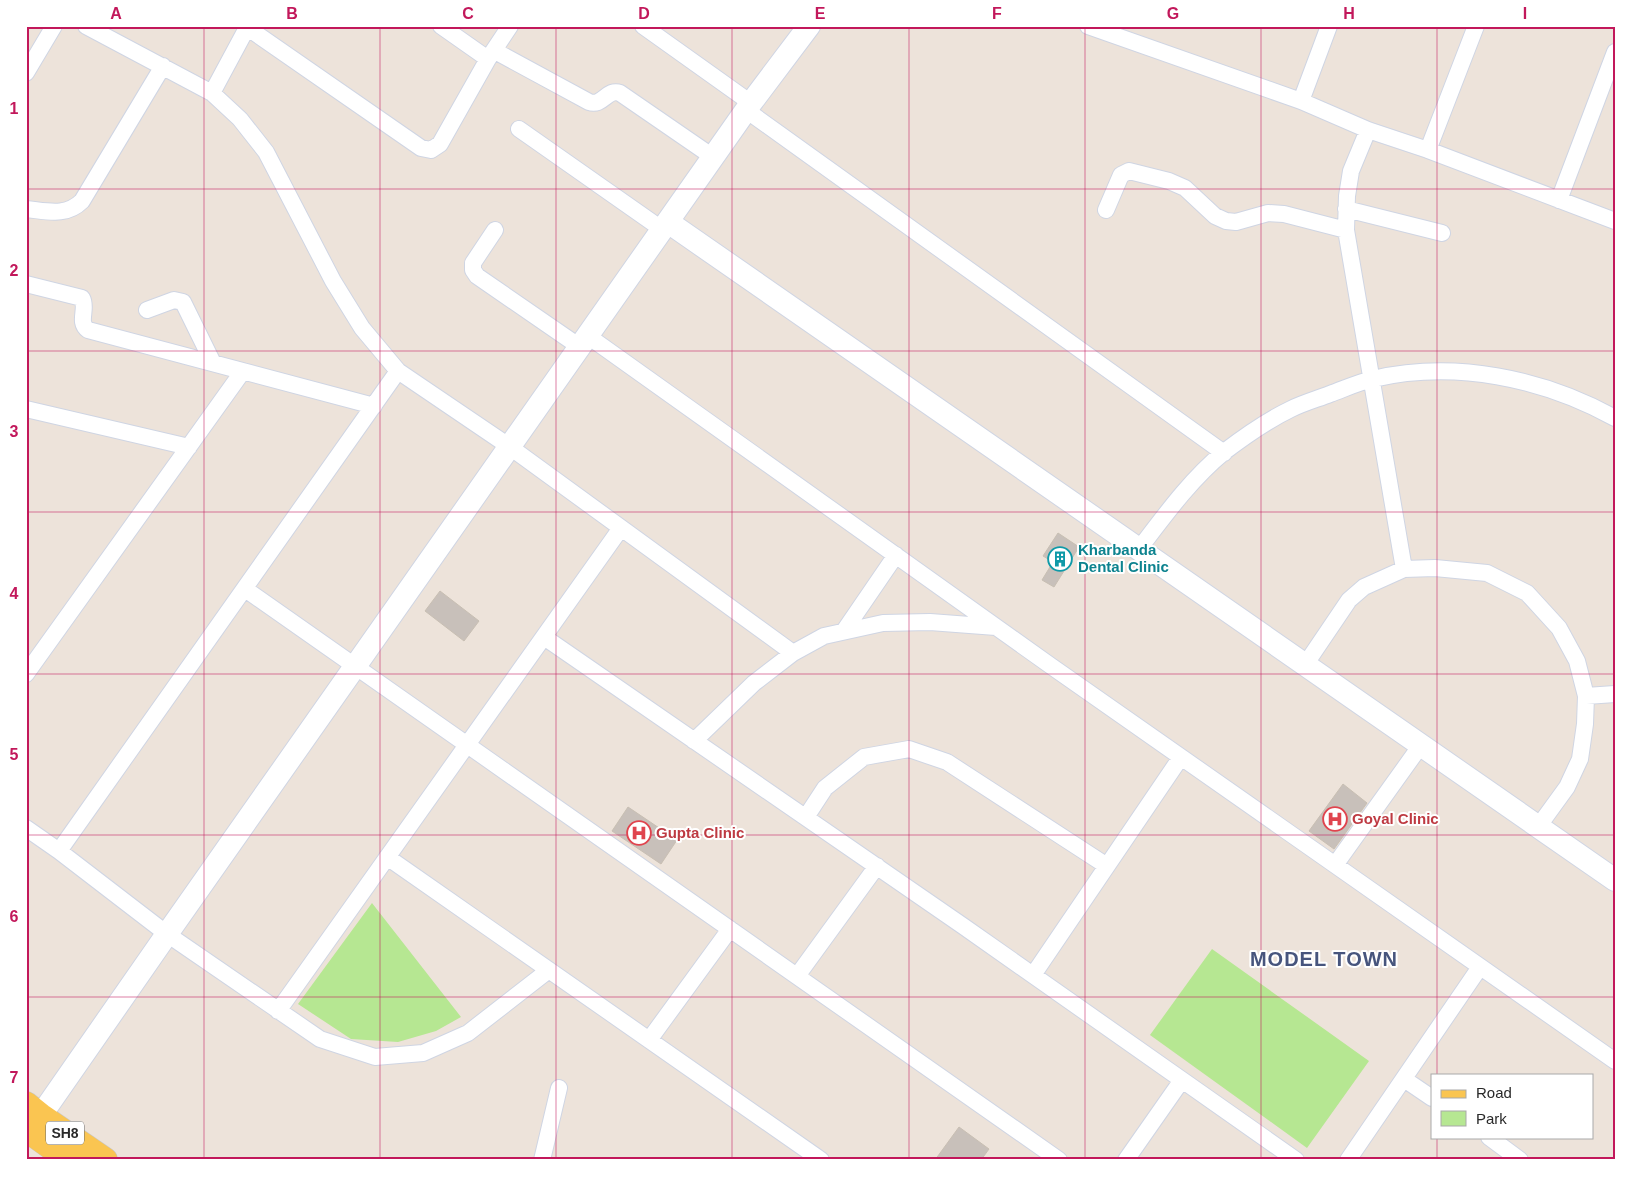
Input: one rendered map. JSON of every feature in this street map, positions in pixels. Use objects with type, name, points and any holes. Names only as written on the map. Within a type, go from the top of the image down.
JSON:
[{"type":"main road","name":"SH8","points":[[31,1120],[69,1160]]},
{"type":"main road","name":"SH8","points":[[31,1120],[105,1160]]},
{"type":"street","points":[[26,73],[54,26]]},
{"type":"street","points":[[86,26],[212,94],[240,119],[266,152],[333,281],[362,328],[398,371],[510,447],[792,653]]},
{"type":"street","points":[[441,26],[492,55],[594,104],[600,102],[610,93],[615,91],[620,93],[713,157]]},
{"type":"street","points":[[212,94],[247,27],[421,148],[431,150],[440,144],[510,26]]},
{"type":"street","points":[[643,26],[749,107],[1224,453]]},
{"type":"street","points":[[31,1120],[166,934],[713,157],[809,26]]},
{"type":"street","points":[[1088,26],[1301,101],[1368,130],[1428,150],[1615,221]]},
{"type":"street","points":[[1301,101],[1329,26]]},
{"type":"street","points":[[1428,150],[1476,26]]},
{"type":"street","points":[[1559,200],[1611,76],[1615,52]]},
{"type":"street","points":[[26,209],[67,211],[76,207],[82,201],[163,66]]},
{"type":"street","points":[[519,128],[1139,548],[1615,880]]},
{"type":"street","points":[[1368,130],[1351,171],[1346,196],[1346,230],[1404,570]]},
{"type":"street","points":[[1106,210],[1121,175],[1129,171],[1169,181],[1185,188],[1215,216],[1226,221],[1236,222],[1268,213],[1284,214],[1346,230]]},
{"type":"street","points":[[1346,209],[1442,232]]},
{"type":"street","points":[[495,230],[473,264],[473,270],[477,276],[584,341],[896,555],[1615,1061]]},
{"type":"street","points":[[26,284],[82,298],[85,304],[82,323],[88,330],[374,406]]},
{"type":"street","points":[[147,310],[174,300],[183,302],[213,363]]},
{"type":"street","points":[[1139,548],[1182,494],[1224,453],[1264,424],[1292,408],[1372,379],[1424,370],[1466,371],[1519,381],[1588,403],[1615,418]]},
{"type":"street","points":[[26,674],[243,371]]},
{"type":"street","points":[[59,851],[398,371]]},
{"type":"street","points":[[26,409],[189,447]]},
{"type":"street","points":[[278,1011],[621,528]]},
{"type":"street","points":[[844,632],[896,555]]},
{"type":"street","points":[[1305,665],[1349,600],[1364,587],[1404,570],[1434,568],[1486,573],[1527,593],[1559,628],[1578,661],[1586,696],[1585,724],[1580,759],[1567,787],[1538,827]]},
{"type":"street","points":[[245,589],[1059,1160]]},
{"type":"street","points":[[694,741],[754,683],[792,653],[824,636],[883,623],[930,622],[996,626]]},
{"type":"street","points":[[544,637],[877,866],[1296,1160]]},
{"type":"street","points":[[1586,696],[1615,694]]},
{"type":"street","points":[[1335,864],[1420,745]]},
{"type":"street","points":[[806,818],[826,788],[864,757],[909,749],[948,762],[1107,866]]},
{"type":"street","points":[[1033,975],[1181,757]]},
{"type":"street","points":[[26,828],[59,851],[166,934],[320,1039],[375,1056],[423,1053],[468,1033],[549,970]]},
{"type":"street","points":[[387,857],[820,1160]]},
{"type":"street","points":[[797,976],[877,866]]},
{"type":"street","points":[[650,1040],[730,929]]},
{"type":"street","points":[[1348,1160],[1480,967]]},
{"type":"street","points":[[1404,1079],[1431,1097]]},
{"type":"street","points":[[1126,1160],[1182,1080]]},
{"type":"street","points":[[542,1160],[559,1088]]},
{"type":"street","points":[[1490,1138],[1520,1160]]},
{"type":"green space","points":[[372,903],[461,1017],[436,1031],[398,1042],[351,1039],[298,1004]]},
{"type":"green space","points":[[1212,949],[1369,1061],[1307,1148],[1150,1035]]},
{"type":"building","name":"Kharbanda Dental Clinic","points":[[1058,533],[1079,547],[1054,587],[1042,580],[1053,562],[1043,556]]},
{"type":"building","points":[[440,591],[479,621],[464,641],[425,611]]},
{"type":"building","points":[[1343,784],[1367,803],[1334,849],[1309,831]]},
{"type":"building","points":[[628,807],[677,840],[661,864],[612,831]]},
{"type":"building","points":[[959,1127],[989,1149],[981,1160],[935,1160]]},
{"type":"place","name":"Kharbanda Dental Clinic","points":[[1060,559]]},
{"type":"place","name":"Goyal Clinic","points":[[1335,819]]},
{"type":"place","name":"Gupta Clinic","points":[[639,833]]},
{"type":"district","name":"MODEL TOWN","points":[[1324,959]]}]
